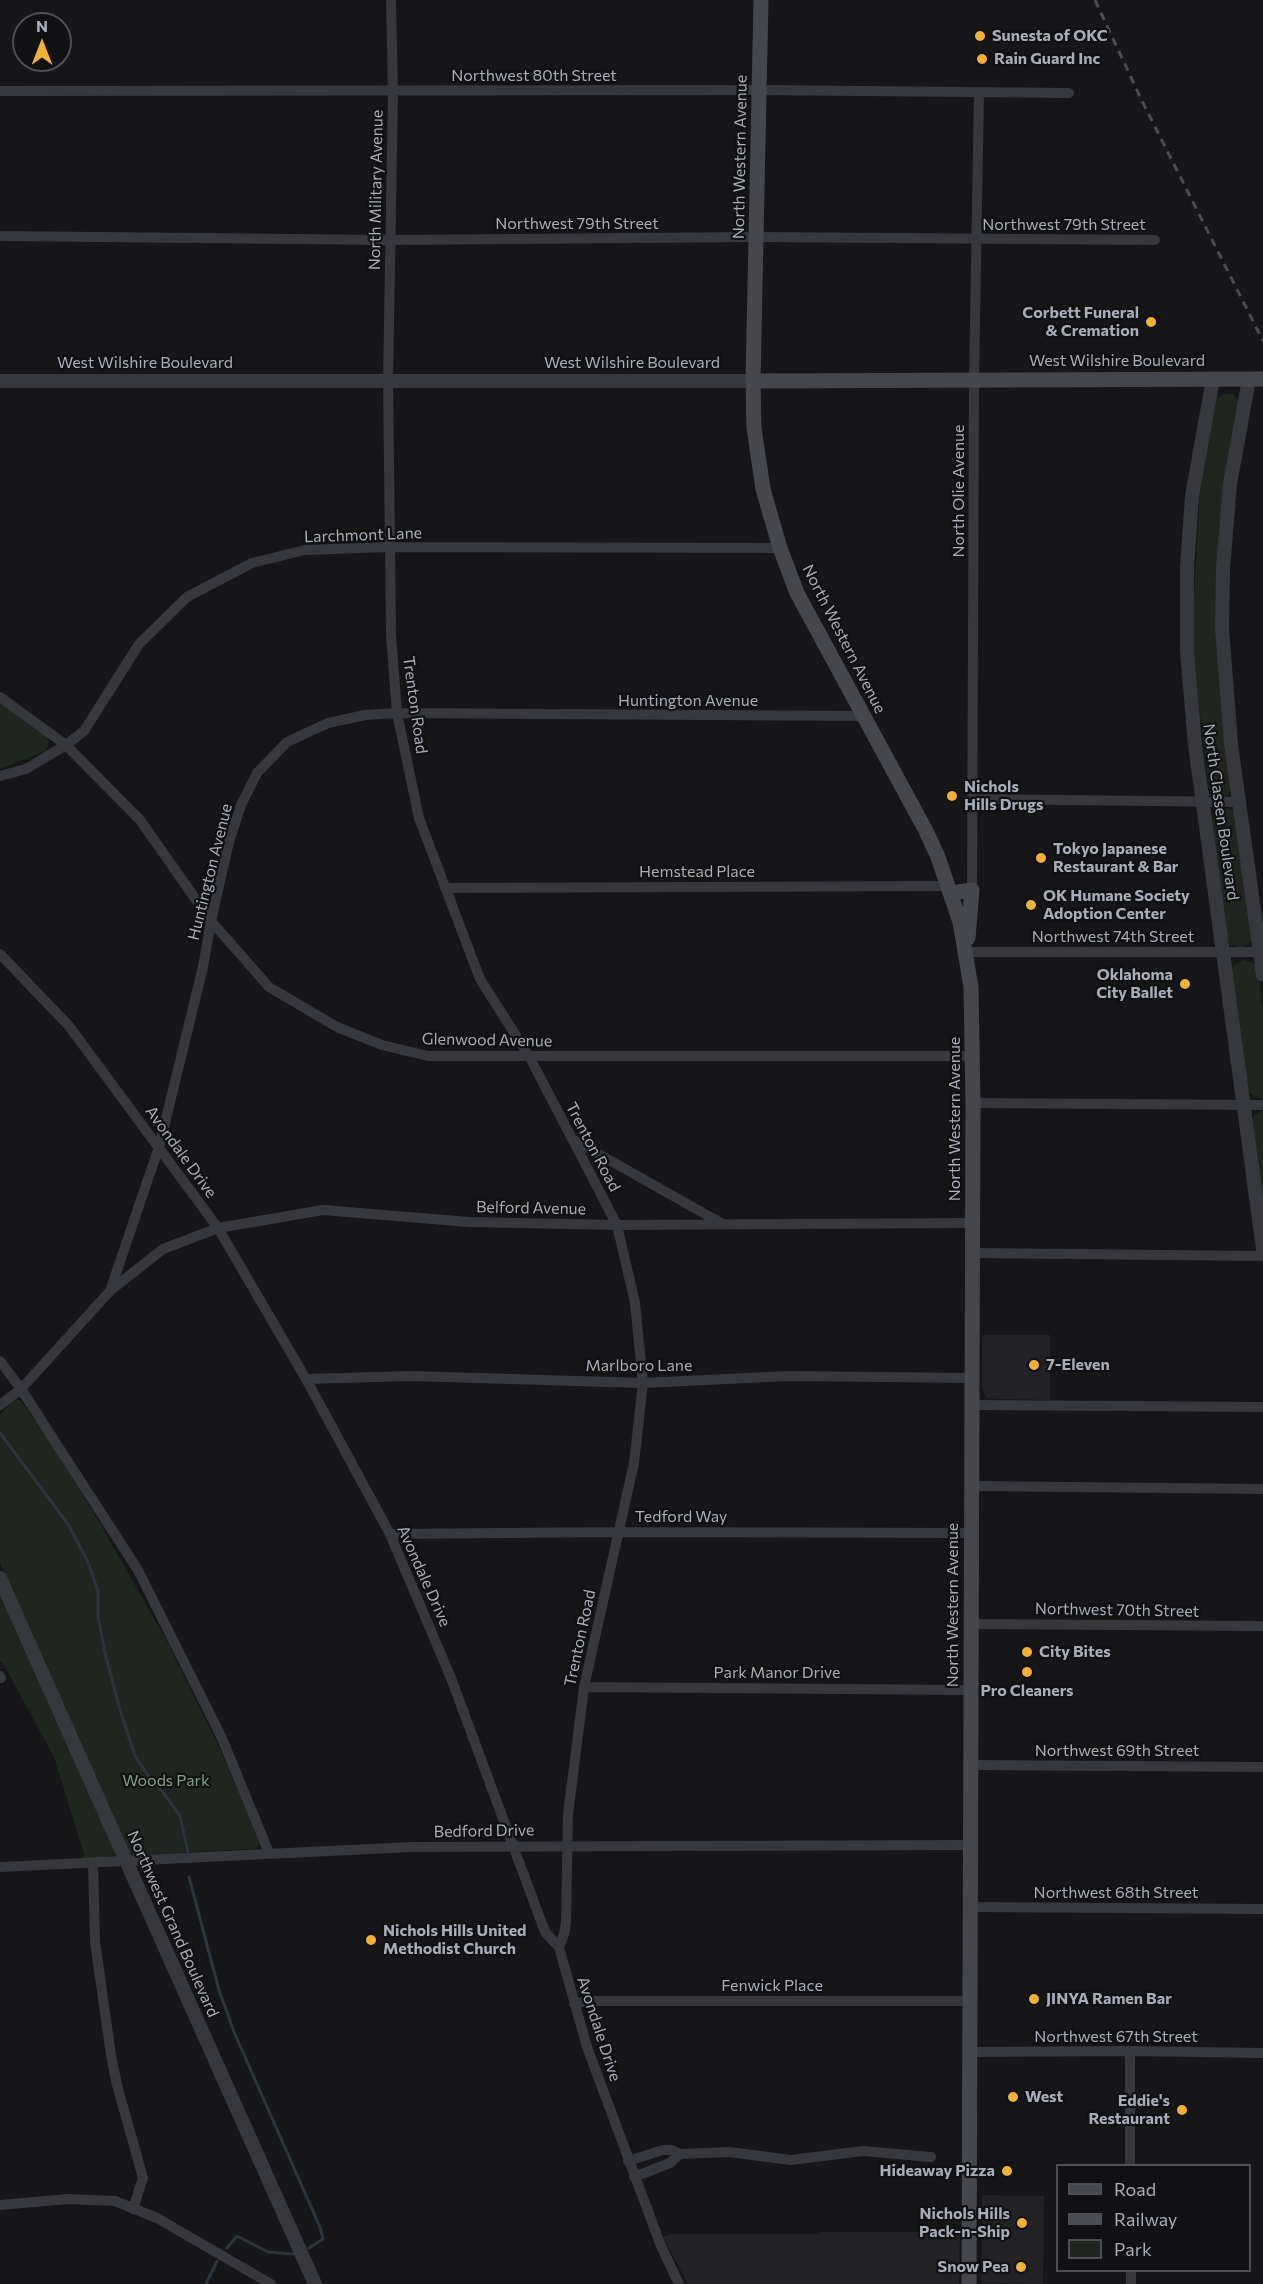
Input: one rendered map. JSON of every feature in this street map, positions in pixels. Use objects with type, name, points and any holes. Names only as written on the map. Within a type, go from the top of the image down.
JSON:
[{"type":"main road","name":"North Western Avenue","points":[[761,0],[753,381],[758,454],[764,489],[780,548],[808,615],[926,831],[950,890],[966,952],[973,1019],[969,2284]]},
{"type":"main road","name":"West Wilshire Boulevard","points":[[753,381],[1256,379]]},
{"type":"main road","points":[[950,890],[972,890],[966,952]]},
{"type":"street","name":"North Military Avenue","points":[[388,381],[393,92],[391,0]]},
{"type":"street","name":"Northwest 80th Street","points":[[0,91],[759,90],[1069,93]]},
{"type":"street","name":"North Olie Avenue","points":[[972,890],[974,380],[979,93]]},
{"type":"street","name":"Northwest 79th Street","points":[[0,236],[391,240],[756,237],[1155,240]]},
{"type":"street","name":"North Classen Boulevard","points":[[1213,379],[1194,484],[1187,568],[1187,651],[1203,801],[1263,1249]]},
{"type":"street","name":"North Classen Boulevard","points":[[1256,379],[1230,484],[1223,569],[1225,675],[1263,975]]},
{"type":"street","name":"West Wilshire Boulevard","points":[[0,381],[753,381]]},
{"type":"street","name":"Trenton Road","points":[[388,381],[391,635],[398,713],[418,818],[480,980],[529,1056],[617,1225],[635,1303],[643,1383],[634,1463],[584,1687],[572,1774],[566,1845],[566,1923],[559,1947]]},
{"type":"street","name":"Larchmont Lane","points":[[0,776],[26,769],[66,745],[84,731],[139,644],[188,597],[252,563],[305,550],[390,547],[780,548]]},
{"type":"street","name":"Glenwood Avenue","points":[[0,698],[66,745],[140,820],[211,921],[269,987],[337,1027],[382,1046],[428,1056],[973,1056]]},
{"type":"street","name":"Huntington Avenue","points":[[0,1405],[21,1389],[110,1291],[159,1147],[203,967],[211,921],[241,805],[257,773],[287,742],[328,723],[365,715],[398,713],[864,716]]},
{"type":"street","points":[[973,800],[1240,801]]},
{"type":"street","name":"Hemstead Place","points":[[445,888],[950,890]]},
{"type":"street","name":"Northwest 74th Street","points":[[966,952],[1260,952]]},
{"type":"street","name":"Avondale Drive","points":[[0,954],[69,1026],[218,1228],[306,1379],[390,1534],[452,1678],[544,1932],[559,1947],[586,2047],[674,2282]]},
{"type":"street","points":[[973,1103],[1263,1105]]},
{"type":"street","points":[[572,1139],[722,1224]]},
{"type":"street","name":"Belford Avenue","points":[[110,1291],[163,1249],[218,1228],[323,1210],[469,1222],[617,1225],[972,1223]]},
{"type":"street","points":[[972,1252],[1263,1256]]},
{"type":"street","points":[[0,1361],[21,1389],[138,1570],[221,1736],[269,1853]]},
{"type":"street","name":"Marlboro Lane","points":[[306,1379],[411,1376],[643,1383],[789,1376],[972,1378]]},
{"type":"street","points":[[972,1405],[1263,1407]]},
{"type":"street","points":[[971,1486],[1263,1489]]},
{"type":"street","name":"Tedford Way","points":[[390,1534],[971,1533]]},
{"type":"street","name":"Northwest Grand Boulevard","points":[[0,1578],[315,2284]]},
{"type":"street","name":"Northwest 70th Street","points":[[971,1624],[1263,1626]]},
{"type":"street","name":"Park Manor Drive","points":[[584,1687],[970,1690]]},
{"type":"street","name":"Northwest 69th Street","points":[[970,1765],[1263,1767]]},
{"type":"street","name":"Bedford Drive","points":[[1,1868],[195,1856],[513,1845],[970,1845]]},
{"type":"street","points":[[93,1863],[95,1942],[111,2055],[143,2178],[134,2209]]},
{"type":"street","name":"Northwest 68th Street","points":[[970,1907],[1263,1909]]},
{"type":"street","name":"Fenwick Place","points":[[574,2004],[587,2001],[970,2001]]},
{"type":"street","points":[[1130,2051],[1130,2164]]},
{"type":"street","name":"Northwest 67th Street","points":[[970,2052],[1263,2053]]},
{"type":"street","points":[[628,2161],[663,2150],[672,2150],[680,2154],[713,2151],[791,2160],[874,2151],[931,2157]]},
{"type":"street","points":[[634,2176],[669,2163],[680,2154]]},
{"type":"street","points":[[0,2205],[68,2199],[115,2201],[157,2218],[271,2284]]},
{"type":"shaded area","points":[[982,1335],[1050,1335],[1050,1400],[986,1397],[982,1388]]},
{"type":"shaded area","points":[[982,2195],[1044,2196],[1043,2284],[983,2283],[981,2280]]},
{"type":"shaded area","points":[[819,2232],[960,2232],[959,2284],[688,2284],[663,2237],[672,2234],[819,2234]]},
{"type":"green space","points":[[1226,393],[1238,399],[1239,406],[1223,507],[1233,785],[1227,796],[1221,797],[1212,794],[1209,789],[1193,657],[1193,615],[1200,488],[1216,399]]},
{"type":"green space","points":[[0,700],[47,735],[49,743],[46,751],[0,769]]},
{"type":"green space","points":[[1227,808],[1232,810],[1236,816],[1252,940],[1242,948],[1231,945],[1228,939],[1212,820],[1216,813]]},
{"type":"green space","points":[[1243,960],[1252,962],[1258,971],[1263,1010],[1263,1099],[1255,1097],[1248,1091],[1232,974],[1233,966]]},
{"type":"green space","points":[[1263,1110],[1263,1211],[1251,1120],[1254,1115]]},
{"type":"green space","name":"Woods Park","points":[[14,1399],[20,1400],[49,1440],[98,1520],[168,1643],[219,1747],[259,1843],[258,1847],[138,1857],[132,1855],[129,1850],[0,1563],[0,1415]]},
{"type":"green space","name":"Woods Park","points":[[0,1592],[117,1852],[114,1857],[82,1859],[84,1854],[54,1757],[0,1661]]},
{"type":"waterway","points":[[0,1433],[68,1524],[88,1562],[98,1591],[98,1616],[105,1653],[135,1756],[180,1816],[188,1852]]},
{"type":"waterway","points":[[189,1877],[219,1990],[234,2032],[320,2227],[323,2239],[309,2248]]},
{"type":"waterway","points":[[227,2248],[237,2236],[268,2252],[293,2254]]},
{"type":"waterway","points":[[206,2284],[217,2261]]},
{"type":"railway","points":[[1095,0],[1142,101],[1263,341]]},
{"type":"place","name":"Sunesta of OKC","points":[[980,36]]},
{"type":"place","name":"Rain Guard Inc","points":[[982,59]]},
{"type":"place","name":"Corbett Funeral & Cremation","points":[[1151,322]]},
{"type":"place","name":"Nichols Hills Drugs","points":[[952,796]]},
{"type":"place","name":"Tokyo Japanese Restaurant & Bar","points":[[1041,858]]},
{"type":"place","name":"OK Humane Society Adoption Center","points":[[1031,905]]},
{"type":"place","name":"Oklahoma City Ballet","points":[[1185,984]]},
{"type":"place","name":"7-Eleven","points":[[1034,1365]]},
{"type":"place","name":"City Bites","points":[[1027,1652]]},
{"type":"place","name":"Pro Cleaners","points":[[1027,1672]]},
{"type":"place","name":"Nichols Hills United Methodist Church","points":[[371,1940]]},
{"type":"place","name":"JINYA Ramen Bar","points":[[1034,1999]]},
{"type":"place","name":"West","points":[[1013,2097]]},
{"type":"place","name":"Eddie's Restaurant","points":[[1182,2110]]},
{"type":"place","name":"Hideaway Pizza","points":[[1007,2171]]},
{"type":"place","name":"Nichols Hills Pack-n-Ship","points":[[1022,2223]]},
{"type":"place","name":"Snow Pea","points":[[1021,2267]]}]
